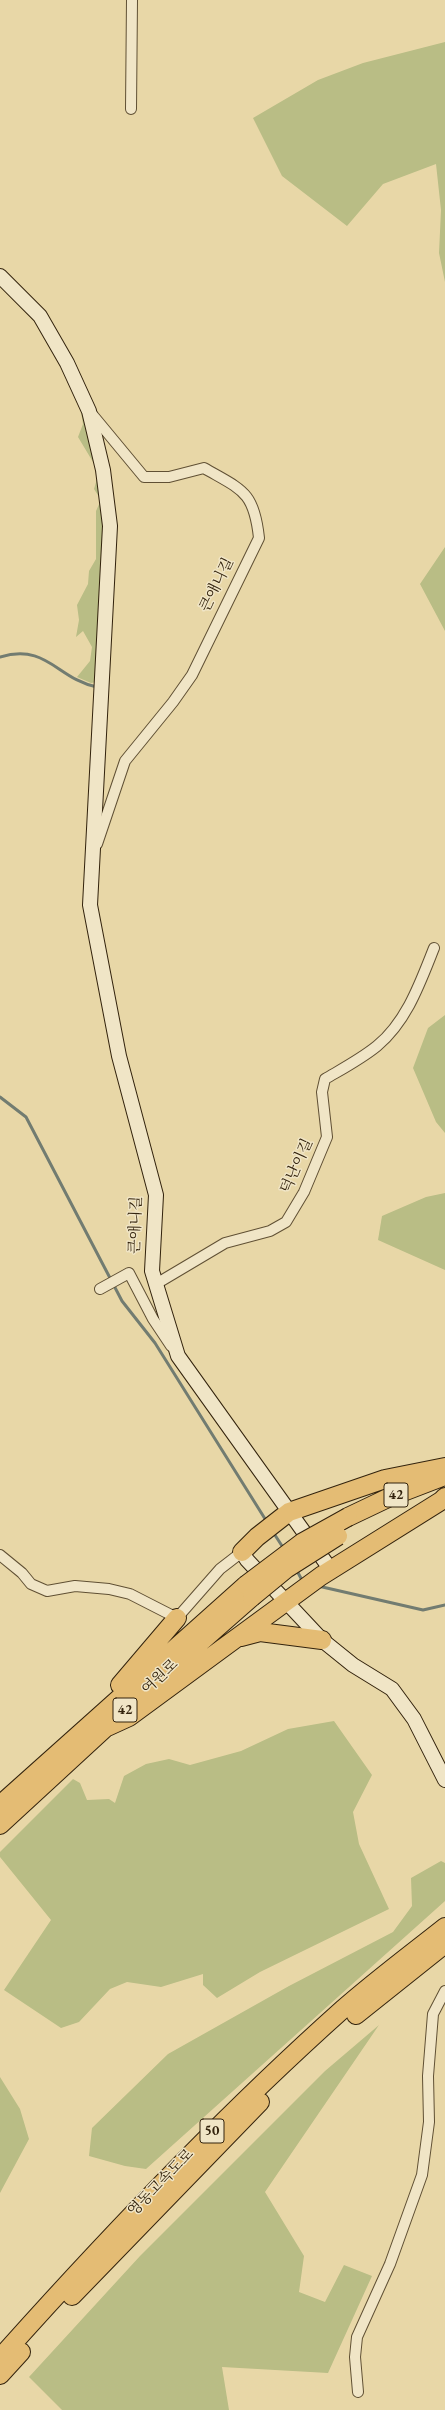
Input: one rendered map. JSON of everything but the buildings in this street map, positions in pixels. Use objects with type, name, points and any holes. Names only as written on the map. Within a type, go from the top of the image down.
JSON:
[{"type":"highway","points":[[242,1552],[257,1537],[285,1515],[385,1480],[445,1467]]},
{"type":"highway","name":"42","points":[[350,1522],[390,1497],[445,1476]]},
{"type":"highway","name":"42","points":[[350,1522],[445,1488]]},
{"type":"highway","points":[[101,1722],[129,1717],[292,1596],[445,1497]]},
{"type":"highway","name":"여원로","points":[[0,1805],[101,1722],[303,1542],[350,1522]]},
{"type":"highway","points":[[101,1722],[131,1670],[177,1618]]},
{"type":"highway","points":[[234,1638],[260,1632],[322,1640]]},
{"type":"highway","name":"여원로","points":[[0,1825],[101,1722]]},
{"type":"highway","name":"영동고속도로","points":[[0,2358],[76,2272],[196,2146],[345,2008],[445,1927]]},
{"type":"highway","name":"영동고속도로","points":[[0,2375],[96,2270],[292,2071],[351,2019],[445,1944]]},
{"type":"street","points":[[131,109],[132,0]]},
{"type":"street","name":"큰애니길","points":[[0,276],[40,316],[67,363],[89,411],[103,470],[110,526],[90,905],[119,1056],[156,1195],[152,1270],[178,1356],[326,1573]]},
{"type":"street","name":"큰애니길","points":[[89,411],[144,477],[169,477],[204,468],[243,490],[256,515],[259,538],[192,675],[173,702],[125,761],[92,859]]},
{"type":"street","name":"덕난이길","points":[[156,1284],[225,1243],[270,1231],[286,1222],[304,1192],[326,1137],[322,1092],[325,1079],[377,1045],[403,1016],[418,988],[434,948]]},
{"type":"street","points":[[102,1287],[129,1273],[153,1319],[178,1356]]},
{"type":"street","points":[[0,1555],[22,1573],[31,1584],[47,1590],[75,1586],[109,1588],[130,1594],[177,1618],[220,1569],[242,1552],[247,1560],[292,1596],[322,1640],[353,1665],[392,1689],[414,1719],[445,1780]]},
{"type":"street","points":[[358,2392],[356,2357],[357,2337],[390,2264],[422,2175],[429,2122],[428,2076],[433,2014],[445,1991]]},
{"type":"green space","points":[[445,42],[445,282],[439,253],[441,210],[436,164],[383,184],[347,226],[282,176],[253,118],[318,80],[363,63]]},
{"type":"green space","points":[[80,406],[105,491],[97,682],[91,683],[77,677],[90,661],[92,647],[83,631],[76,637],[79,620],[77,605],[88,584],[89,571],[96,559],[96,511],[101,500],[94,489],[99,472],[78,437],[83,424]]},
{"type":"green space","points":[[445,547],[445,631],[420,584]]},
{"type":"green space","points":[[445,1015],[445,1133],[436,1122],[413,1068],[428,1028]]},
{"type":"green space","points":[[445,1193],[445,1270],[378,1240],[382,1216],[426,1197]]},
{"type":"green space","points":[[334,1721],[372,1775],[353,1812],[359,1844],[389,1909],[260,1972],[217,1998],[203,1985],[203,1974],[161,1987],[127,1982],[110,1989],[79,2022],[61,2028],[4,1990],[51,1920],[0,1857],[0,1852],[73,1779],[80,1783],[87,1800],[109,1799],[115,1803],[124,1776],[146,1764],[169,1759],[190,1765],[241,1751],[288,1729]]},
{"type":"green space","points":[[441,1861],[445,1863],[445,1901],[146,2169],[125,2166],[89,2156],[92,2128],[168,2054],[289,1986],[393,1932],[412,1906],[411,1878]]},
{"type":"green space","points":[[379,2025],[265,2192],[304,2256],[299,2292],[325,2302],[344,2265],[372,2276],[328,2373],[222,2367],[229,2410],[62,2410],[29,2377],[140,2256],[325,2071]]},
{"type":"green space","points":[[0,2077],[20,2109],[29,2139],[0,2193]]},
{"type":"waterway","points":[[0,657],[16,654],[41,658],[83,683],[97,687]]},
{"type":"waterway","points":[[0,1097],[26,1117],[122,1301],[155,1343],[267,1522]]},
{"type":"waterway","points":[[273,1532],[284,1549]]},
{"type":"waterway","points":[[296,1569],[303,1582]]},
{"type":"waterway","points":[[318,1586],[423,1610],[445,1605]]}]
